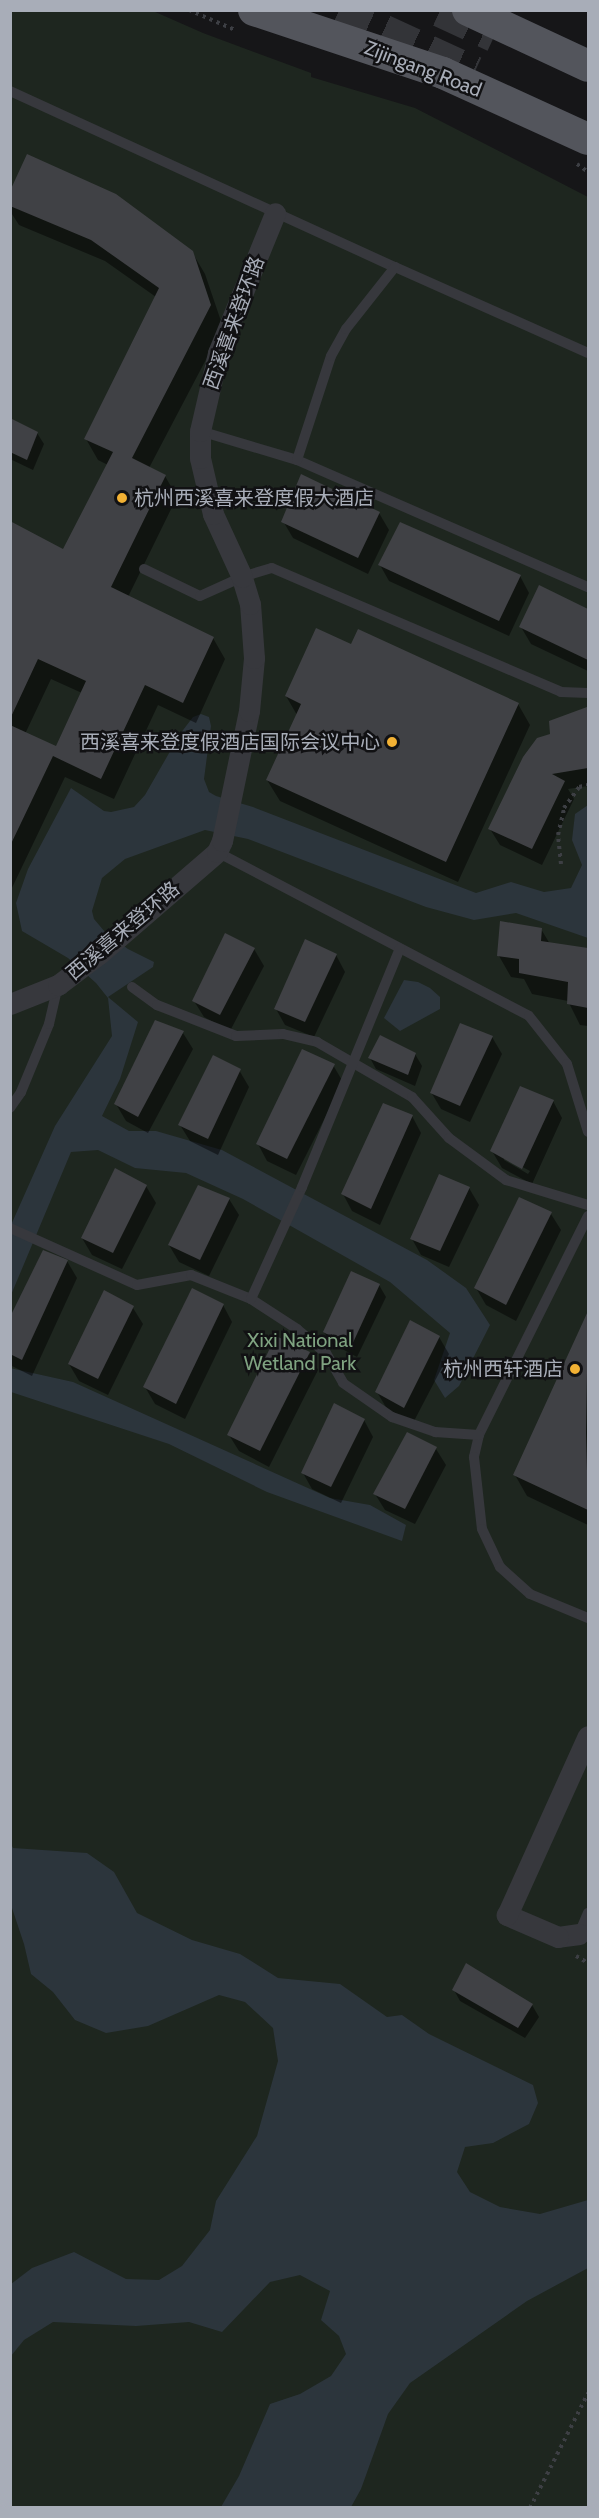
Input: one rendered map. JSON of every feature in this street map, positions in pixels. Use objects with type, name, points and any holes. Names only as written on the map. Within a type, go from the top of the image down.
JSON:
[{"type":"main road","points":[[468,10],[588,66]]},
{"type":"main road","name":"Zijingang Road","points":[[248,21],[443,73],[580,150]]},
{"type":"street","name":"西溪喜来登环路","points":[[10,1004],[58,985],[99,954],[220,846],[249,711],[254,658],[250,604],[242,577],[213,514],[200,459],[200,431],[219,353],[275,213]]},
{"type":"street","points":[[569,1941],[507,1915],[588,1736]]},
{"type":"lane","points":[[10,91],[588,353]]},
{"type":"lane","points":[[297,460],[331,356],[352,321],[395,267]]},
{"type":"lane","points":[[200,431],[297,460],[588,587]]},
{"type":"lane","points":[[144,569],[200,596],[242,577],[272,568],[561,692],[588,693]]},
{"type":"lane","points":[[220,846],[400,948],[529,1016],[567,1064],[588,1132]]},
{"type":"lane","points":[[251,1299],[302,1187],[400,948]]},
{"type":"lane","points":[[10,1108],[21,1092],[49,1024],[58,985]]},
{"type":"lane","points":[[132,987],[157,1005],[236,1036],[283,1034],[317,1042],[412,1097],[449,1138],[506,1180],[588,1205]]},
{"type":"lane","points":[[588,1216],[479,1435],[474,1457],[476,1495],[482,1528],[500,1567],[530,1594],[588,1618]]},
{"type":"lane","points":[[10,1228],[136,1285],[191,1275],[251,1299],[326,1353],[343,1383],[392,1417],[435,1432],[479,1435]]},
{"type":"lane","points":[[569,1941],[588,1913]]},
{"type":"path","points":[[189,10],[248,21]]},
{"type":"path","points":[[580,150],[588,172]]},
{"type":"path","points":[[561,864],[558,835],[564,808],[579,787],[588,785]]},
{"type":"path","points":[[530,2508],[588,2393]]},
{"type":"green space","name":"Xixi National Wetland Park","points":[[11,11],[153,11],[203,33],[311,73],[311,77],[415,108],[588,197],[588,2507],[11,2508]]},
{"type":"shaded area","points":[[201,714],[209,717],[211,726],[204,779],[209,792],[476,893],[511,882],[544,892],[571,888],[582,865],[572,840],[575,814],[588,805],[588,938],[516,913],[474,920],[426,907],[248,839],[205,830],[125,859],[102,878],[92,911],[94,919],[105,932],[128,949],[154,962],[153,967],[108,997],[138,1022],[120,1079],[102,1116],[129,1131],[156,1131],[222,1150],[427,1260],[466,1288],[490,1325],[459,1386],[445,1398],[434,1380],[450,1333],[390,1282],[243,1199],[186,1173],[135,1168],[98,1150],[71,1152],[11,1295],[11,1225],[55,1126],[112,1036],[108,998],[96,983],[68,958],[22,931],[16,903],[28,869],[71,788],[104,811],[111,812],[134,807],[145,795],[180,734],[193,717]]},
{"type":"shaded area","points":[[404,980],[418,982],[430,988],[440,997],[440,1009],[400,1031],[384,1018]]},
{"type":"shaded area","points":[[10,1368],[73,1382],[330,1498],[370,1505],[406,1525],[402,1541],[267,1492],[169,1444],[11,1392]]},
{"type":"shaded area","points":[[11,1844],[13,1848],[87,1853],[114,1872],[137,1913],[192,1940],[240,1954],[278,1978],[340,1984],[387,2017],[402,2015],[429,2034],[533,2085],[538,2103],[529,2124],[493,2143],[465,2147],[457,2172],[470,2192],[500,2207],[540,2214],[588,2200],[588,2268],[527,2301],[410,2383],[388,2414],[361,2489],[351,2507],[221,2507],[239,2476],[270,2404],[300,2394],[331,2376],[346,2354],[339,2336],[321,2320],[330,2291],[300,2275],[270,2282],[222,2332],[189,2322],[136,2326],[53,2322],[24,2340],[11,2356],[11,2284],[32,2268],[74,2252],[126,2279],[159,2280],[182,2266],[210,2230],[216,2201],[257,2136],[278,2061],[273,2028],[245,2002],[219,1995],[148,2026],[106,2033],[75,2020],[53,1992],[31,1974],[11,1905]]},
{"type":"building","name":"杭州西溪喜来登度假大酒店","points":[[27,154],[116,194],[193,251],[211,305],[132,458],[166,475],[111,587],[214,637],[183,703],[145,685],[101,779],[53,756],[10,846],[10,725],[56,746],[86,681],[38,659],[10,719],[10,521],[63,549],[113,452],[84,439],[159,288],[91,240],[10,206],[10,191]]},
{"type":"building","points":[[10,418],[38,432],[27,460],[10,452]]},
{"type":"building","points":[[301,474],[380,512],[358,558],[281,522]]},
{"type":"building","points":[[400,522],[521,575],[499,621],[378,565]]},
{"type":"building","points":[[539,585],[588,609],[588,660],[519,627]]},
{"type":"building","name":"西溪喜来登度假酒店国际会议中心","points":[[316,628],[351,644],[358,629],[519,703],[446,862],[266,780],[301,704],[285,696]]},
{"type":"building","points":[[587,707],[588,768],[552,774],[565,781],[532,849],[488,829],[523,757],[537,738],[550,734],[549,721]]},
{"type":"building","points":[[500,921],[542,928],[541,941],[588,948],[588,1008],[567,1004],[568,982],[519,973],[519,959],[497,956]]},
{"type":"building","points":[[225,933],[255,948],[220,1015],[192,1001]]},
{"type":"building","points":[[305,939],[337,954],[305,1022],[274,1009]]},
{"type":"building","points":[[155,1020],[184,1031],[138,1117],[114,1104]]},
{"type":"building","points":[[460,1023],[493,1036],[460,1106],[430,1093]]},
{"type":"building","points":[[380,1035],[416,1053],[408,1075],[368,1058]]},
{"type":"building","points":[[302,1049],[335,1064],[287,1159],[256,1144]]},
{"type":"building","points":[[213,1055],[241,1069],[208,1139],[178,1125]]},
{"type":"building","points":[[520,1086],[554,1100],[522,1169],[490,1151]]},
{"type":"building","points":[[383,1103],[413,1115],[371,1209],[341,1194]]},
{"type":"building","points":[[115,1168],[147,1185],[113,1253],[81,1238]]},
{"type":"building","points":[[439,1174],[470,1187],[440,1251],[410,1239]]},
{"type":"building","points":[[198,1185],[230,1198],[200,1260],[168,1245]]},
{"type":"building","points":[[519,1197],[552,1212],[506,1305],[474,1288]]},
{"type":"building","points":[[43,1250],[68,1260],[22,1360],[10,1354],[10,1317]]},
{"type":"building","points":[[351,1271],[380,1284],[351,1347],[323,1332]]},
{"type":"building","points":[[192,1288],[224,1304],[176,1404],[143,1387]]},
{"type":"building","points":[[104,1290],[134,1306],[98,1379],[68,1364]]},
{"type":"building","name":"杭州西轩酒店","points":[[588,1311],[586,1433],[588,1510],[513,1475]]},
{"type":"building","points":[[410,1320],[440,1336],[404,1408],[375,1392]]},
{"type":"building","points":[[276,1336],[310,1352],[260,1451],[227,1435]]},
{"type":"building","points":[[334,1403],[365,1419],[331,1487],[301,1473]]},
{"type":"building","points":[[407,1432],[437,1447],[405,1509],[373,1494]]},
{"type":"building","points":[[466,1963],[533,2004],[518,2028],[452,1990]]},
{"type":"tunnel","points":[[339,10],[474,72]]},
{"type":"tunnel","points":[[440,10],[494,35]]},
{"type":"place","name":"杭州西溪喜来登度假大酒店","points":[[122,498]]},
{"type":"place","name":"西溪喜来登度假酒店国际会议中心","points":[[392,742]]},
{"type":"place","name":"杭州西轩酒店","points":[[575,1369]]}]
